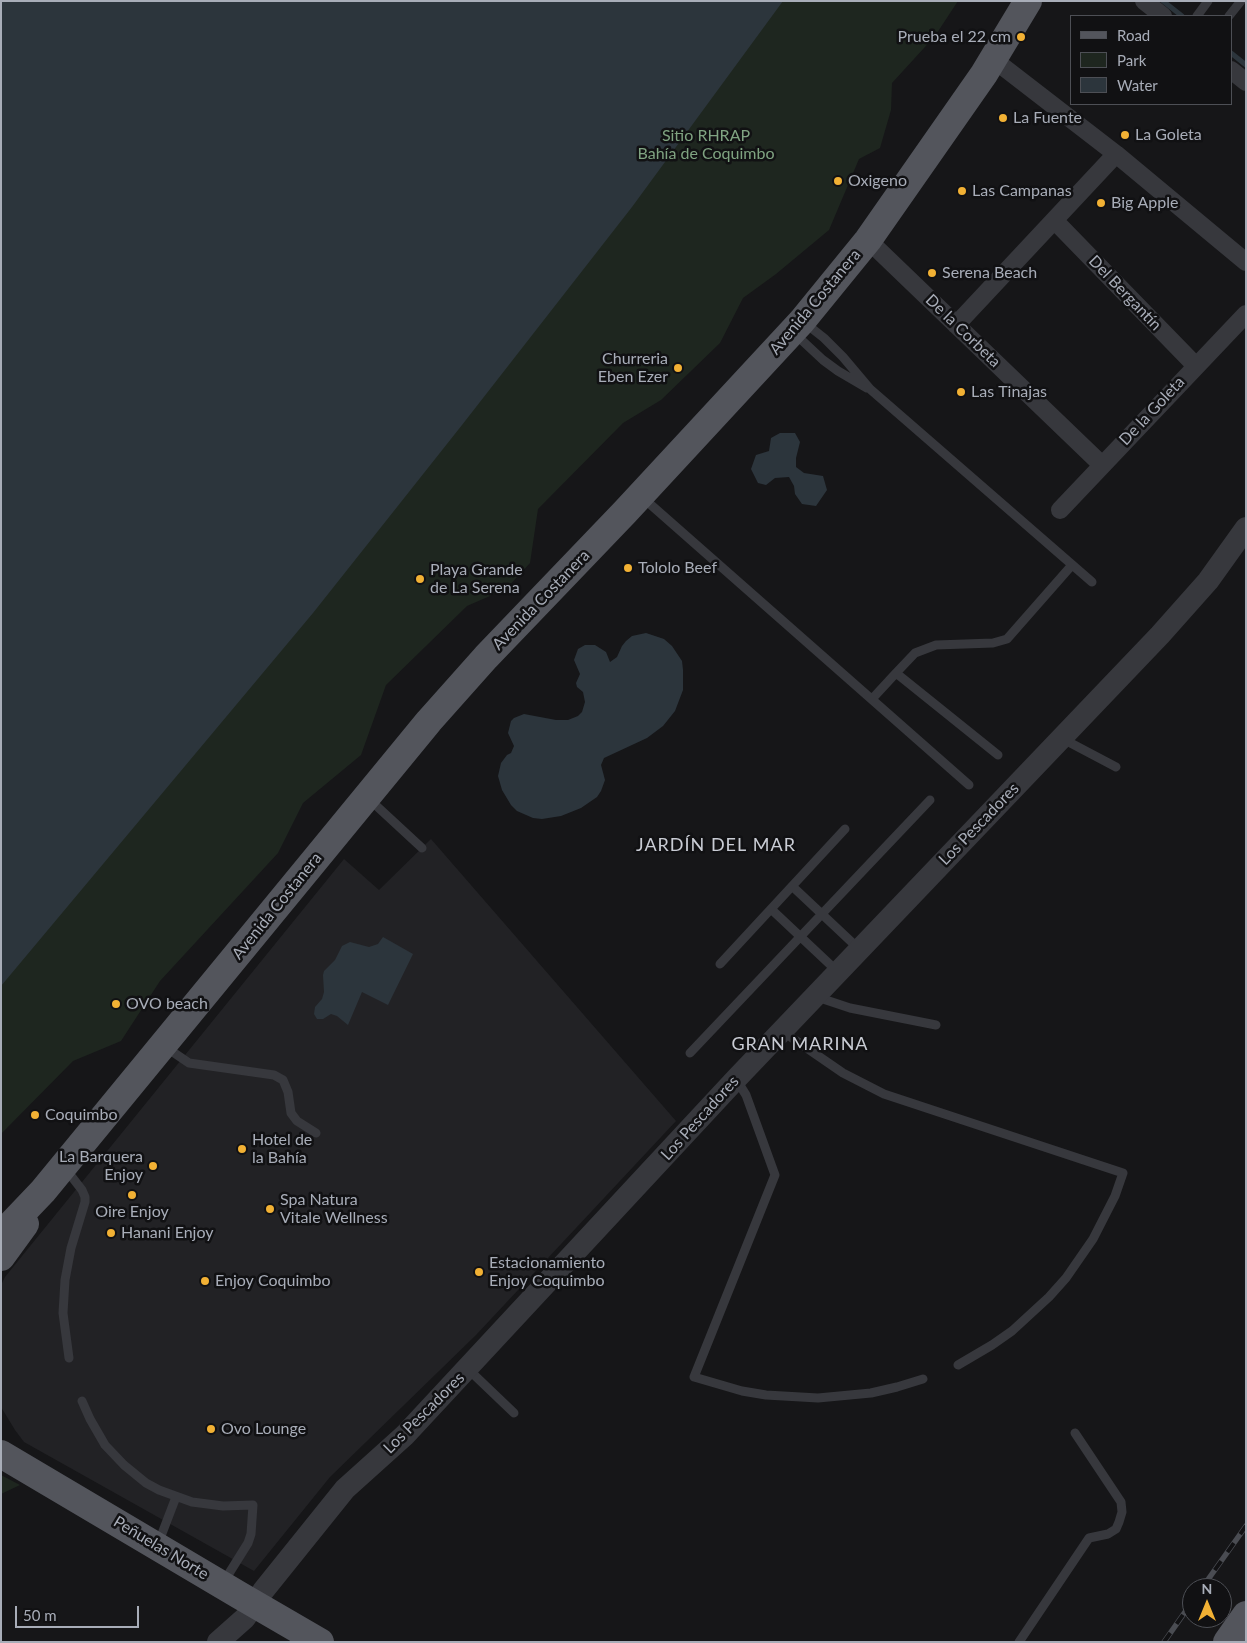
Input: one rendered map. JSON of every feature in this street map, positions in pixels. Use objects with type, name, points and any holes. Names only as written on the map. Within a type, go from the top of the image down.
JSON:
[{"type":"main road","name":"Avenida Costanera","points":[[1,1234],[43,1191],[64,1166],[429,721],[486,657],[797,326],[868,240],[993,60],[1028,1]]},
{"type":"main road","name":"Avenida Costanera","points":[[1,1257],[24,1226],[43,1191]]},
{"type":"main road","name":"Peñuelas Norte","points":[[1,1454],[320,1642]]},
{"type":"main road","points":[[1227,1642],[1246,1615]]},
{"type":"street","points":[[1144,1],[1162,15]]},
{"type":"street","points":[[993,60],[1116,154],[1246,262]]},
{"type":"street","points":[[1232,71],[1246,82]]},
{"type":"street","points":[[956,324],[1116,154]]},
{"type":"street","name":"Del Bergantín","points":[[1055,221],[1196,366]]},
{"type":"street","name":"De la Corbeta","points":[[868,240],[1102,465]]},
{"type":"street","name":"De la Goleta","points":[[1060,510],[1246,314]]},
{"type":"street","name":"Los Pescadores","points":[[218,1642],[245,1618],[253,1604],[345,1489],[405,1435],[468,1369],[736,1079],[1185,609],[1208,581],[1246,528]]},
{"type":"lane","points":[[1198,15],[1208,1]]},
{"type":"lane","points":[[1231,15],[1241,1]]},
{"type":"lane","points":[[797,326],[823,360],[870,389]]},
{"type":"lane","points":[[797,326],[824,338],[843,356],[870,389],[1092,582]]},
{"type":"lane","points":[[640,495],[969,785]]},
{"type":"lane","points":[[872,699],[915,653],[936,645],[993,643],[1008,639],[1072,565]]},
{"type":"lane","points":[[896,673],[998,754]]},
{"type":"lane","points":[[1061,738],[1116,767]]},
{"type":"lane","points":[[367,797],[422,848]]},
{"type":"lane","points":[[690,1053],[930,800]]},
{"type":"lane","points":[[720,964],[845,829]]},
{"type":"lane","points":[[792,886],[859,950]]},
{"type":"lane","points":[[771,909],[838,972]]},
{"type":"lane","points":[[814,997],[850,1008],[936,1025]]},
{"type":"lane","points":[[782,1031],[843,1073],[884,1094],[1124,1173],[1094,1239],[1055,1291],[1012,1331],[992,1345],[958,1364]]},
{"type":"lane","points":[[163,1045],[189,1062],[274,1075],[283,1080],[288,1092],[291,1113],[297,1121],[316,1133]]},
{"type":"lane","points":[[736,1079],[746,1095],[775,1175],[694,1377],[758,1394],[791,1398],[818,1398],[871,1393],[923,1379]]},
{"type":"lane","points":[[64,1166],[79,1185],[85,1197],[64,1280],[63,1313],[69,1358]]},
{"type":"lane","points":[[468,1369],[514,1414]]},
{"type":"lane","points":[[82,1401],[98,1434],[124,1466],[146,1483],[176,1497],[208,1504],[223,1506],[253,1505],[251,1534],[248,1543],[222,1584]]},
{"type":"lane","points":[[1019,1642],[1089,1538],[1108,1534],[1116,1529],[1120,1517],[1121,1502],[1075,1433]]},
{"type":"lane","points":[[158,1546],[176,1497]]},
{"type":"shaded area","points":[[431,839],[676,1121],[476,1335],[330,1477],[254,1571],[24,1442],[1,1407],[1,1285],[5,1277],[344,859],[379,890]]},
{"type":"green space","name":"Sitio RHRAP Bahía de Coquimbo","points":[[631,1],[958,1],[935,36],[892,83],[891,110],[880,148],[859,159],[829,230],[776,274],[743,298],[720,343],[661,400],[623,423],[538,509],[530,563],[506,589],[467,606],[386,685],[361,755],[303,803],[278,853],[160,981],[121,1041],[73,1061],[1,1134],[1,788]]},
{"type":"green space","points":[[1,1475],[20,1485],[1,1494]]},
{"type":"water","points":[[1,1],[783,1],[632,207],[313,613],[1,986]]},
{"type":"water","points":[[780,433],[795,433],[800,442],[796,467],[804,473],[823,476],[827,490],[816,506],[802,504],[795,494],[794,486],[789,477],[775,478],[766,485],[758,483],[751,469],[756,455],[769,451],[771,438]]},
{"type":"water","points":[[646,633],[664,639],[672,646],[682,661],[683,690],[675,711],[663,726],[647,738],[604,758],[601,765],[605,780],[601,791],[597,797],[581,808],[561,816],[542,819],[533,818],[517,811],[502,790],[498,776],[501,763],[511,753],[514,746],[508,733],[511,721],[524,714],[556,720],[568,720],[578,716],[582,712],[585,702],[583,692],[577,687],[576,683],[580,674],[574,660],[578,649],[585,645],[595,645],[606,652],[610,662],[617,657],[622,646],[632,636]]},
{"type":"water","points":[[383,937],[413,954],[388,1005],[362,992],[348,1025],[337,1016],[331,1014],[323,1019],[317,1019],[314,1014],[315,1007],[322,999],[324,992],[324,971],[335,960],[342,946],[350,942],[369,947],[378,944]]},
{"type":"waterway","points":[[1163,1],[1181,15]]},
{"type":"waterway","points":[[1232,54],[1246,65]]},
{"type":"railway","points":[[1209,1578],[1246,1526]]},
{"type":"railway","points":[[1164,1642],[1182,1616]]},
{"type":"place","name":"Prueba el 22 cm","points":[[1021,37]]},
{"type":"place","name":"La Fuente","points":[[1003,118]]},
{"type":"place","name":"La Goleta","points":[[1125,135]]},
{"type":"place","name":"Oxigeno","points":[[838,181]]},
{"type":"place","name":"Las Campanas","points":[[962,191]]},
{"type":"place","name":"Big Apple","points":[[1101,203]]},
{"type":"place","name":"Serena Beach","points":[[932,273]]},
{"type":"place","name":"Churreria Eben Ezer","points":[[678,368]]},
{"type":"place","name":"Las Tinajas","points":[[961,392]]},
{"type":"place","name":"Tololo Beef","points":[[628,568]]},
{"type":"place","name":"Playa Grande de La Serena","points":[[420,579]]},
{"type":"place","name":"OVO beach","points":[[116,1004]]},
{"type":"place","name":"Coquimbo","points":[[35,1115]]},
{"type":"place","name":"Hotel de la Bahía","points":[[242,1149]]},
{"type":"place","name":"La Barquera Enjoy","points":[[153,1166]]},
{"type":"place","name":"Oire Enjoy","points":[[132,1195]]},
{"type":"place","name":"Spa Natura Vitale Wellness","points":[[270,1209]]},
{"type":"place","name":"Hanani Enjoy","points":[[111,1233]]},
{"type":"place","name":"Estacionamiento Enjoy Coquimbo","points":[[479,1272]]},
{"type":"place","name":"Enjoy Coquimbo","points":[[205,1281]]},
{"type":"place","name":"Ovo Lounge","points":[[211,1429]]},
{"type":"district","name":"JARDÍN DEL MAR","points":[[716,845]]},
{"type":"district","name":"GRAN MARINA","points":[[800,1044]]}]
